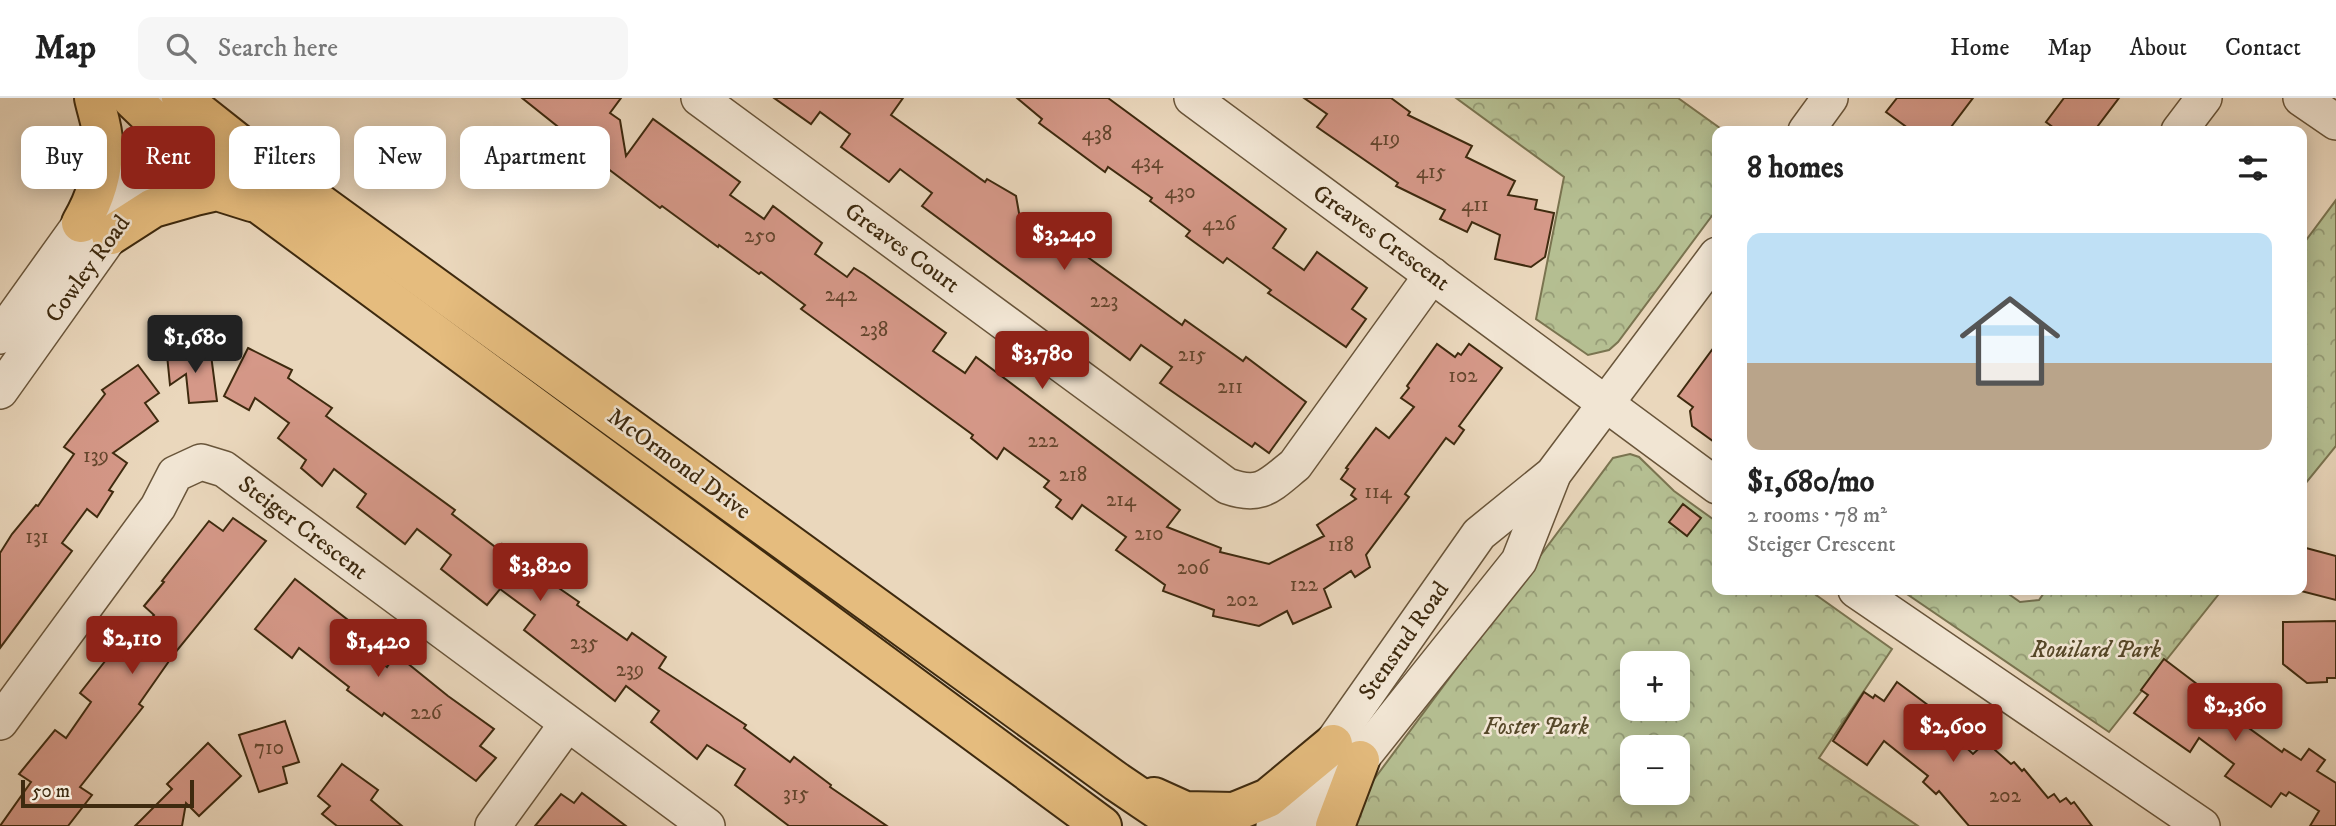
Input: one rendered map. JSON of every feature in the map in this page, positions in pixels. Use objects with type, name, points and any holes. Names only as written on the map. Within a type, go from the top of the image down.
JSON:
[{"type":"main road","points":[[94,98],[103,140],[100,175],[89,208],[96,229],[153,208],[217,191],[259,204]]},
{"type":"main road","name":"McOrmond Drive","points":[[131,98],[180,117],[264,163],[1117,782],[1182,826]]},
{"type":"main road","name":"McOrmond Drive","points":[[180,117],[259,204],[1094,822]]},
{"type":"main road","points":[[1117,782],[1185,811],[1234,812],[1268,798],[1347,752]]},
{"type":"main road","points":[[1335,826],[1347,752]]},
{"type":"street","name":"Greaves Court","points":[[699,98],[1227,486],[1246,493],[1268,487],[1295,465],[1432,275]]},
{"type":"street","name":"Greaves Crescent","points":[[1192,98],[1712,482]]},
{"type":"street","points":[[1810,126],[1830,98]]},
{"type":"street","points":[[2183,126],[2204,98]]},
{"type":"street","points":[[2301,98],[2336,122]]},
{"type":"street","name":"Cowley Road","points":[[0,336],[96,229],[180,117]]},
{"type":"street","name":"Cowley Road","points":[[0,391],[96,229]]},
{"type":"street","name":"Stensrud Road","points":[[1312,826],[1347,752],[1479,534],[1553,474],[1712,262]]},
{"type":"street","name":"Steiger Crescent","points":[[0,722],[158,507],[175,474],[201,462],[224,469],[707,826]]},
{"type":"street","name":"Stensrud Road","points":[[1274,826],[1347,752],[1519,561],[1553,474]]},
{"type":"street","points":[[1863,595],[2202,826]]},
{"type":"street","points":[[493,826],[567,724]]},
{"type":"green space","points":[[1456,98],[1678,98],[1717,126],[1712,126],[1712,216],[1618,342],[1609,350],[1588,355],[1536,319],[1564,177]]},
{"type":"green space","points":[[2336,200],[2336,446],[2307,482],[2307,239]]},
{"type":"green space","name":"Foster Park","points":[[1630,454],[1639,457],[1674,491],[1712,518],[1712,595],[1816,595],[1892,649],[1819,758],[1918,826],[1351,826],[1369,786],[1613,458]]},
{"type":"green space","name":"Rouilard Park","points":[[1908,595],[2010,595],[2020,602],[2039,600],[2042,595],[2218,595],[2109,732]]},
{"type":"building","points":[[522,98],[621,98],[610,113],[620,120],[626,156],[653,119],[740,182],[730,195],[764,219],[773,206],[822,243],[815,254],[847,277],[854,268],[864,274],[946,333],[933,351],[965,373],[976,357],[1180,510],[1167,527],[1221,548],[1220,552],[1269,564],[1324,536],[1317,525],[1356,499],[1351,495],[1355,489],[1341,479],[1348,469],[1346,468],[1376,428],[1389,438],[1414,407],[1401,398],[1437,344],[1455,357],[1458,353],[1461,355],[1469,344],[1502,368],[1459,426],[1464,430],[1454,444],[1446,438],[1405,494],[1409,497],[1366,555],[1370,567],[1355,577],[1351,571],[1324,589],[1331,607],[1293,624],[1287,611],[1259,626],[1213,616],[1214,610],[1163,591],[1165,585],[1116,550],[1126,537],[1082,505],[1072,519],[1056,507],[1061,500],[1044,487],[1049,481],[1004,448],[997,459],[971,438],[973,435],[801,309],[805,305],[761,272],[759,274],[719,245],[718,247],[662,206],[660,208],[610,170],[610,126],[557,126]]},
{"type":"building","points":[[774,98],[903,98],[891,115],[985,182],[987,179],[1016,196],[1022,230],[1032,217],[1182,325],[1185,320],[1243,361],[1246,357],[1306,402],[1269,453],[1255,443],[1252,447],[1160,383],[1172,367],[1141,345],[1130,360],[922,206],[932,193],[900,169],[889,182],[841,147],[850,134],[820,112],[811,124]]},
{"type":"building","points":[[1017,98],[1108,98],[1286,229],[1273,248],[1304,270],[1317,252],[1367,288],[1352,309],[1366,319],[1346,347],[1268,293],[1271,290],[1227,258],[1223,263],[1186,236],[1190,231],[1150,201],[1152,198],[1108,167],[1105,172],[1039,123],[1042,119]]},
{"type":"building","points":[[1304,98],[1391,98],[1410,112],[1408,115],[1472,146],[1466,157],[1515,181],[1508,195],[1537,200],[1535,209],[1554,213],[1545,257],[1531,267],[1495,259],[1500,235],[1472,222],[1467,232],[1440,219],[1445,210],[1396,186],[1398,183],[1317,127],[1327,114]]},
{"type":"building","points":[[1897,98],[1973,98],[1952,126],[1905,126],[1886,112]]},
{"type":"building","points":[[2064,98],[2119,98],[2098,126],[2051,126],[2046,122]]},
{"type":"building","points":[[248,348],[292,370],[288,378],[332,408],[326,416],[455,510],[452,514],[498,549],[502,544],[538,571],[537,573],[579,602],[577,605],[627,640],[632,633],[666,657],[659,668],[746,725],[744,728],[790,762],[794,757],[831,785],[830,787],[887,826],[789,826],[735,785],[745,769],[707,745],[697,759],[651,722],[659,711],[626,686],[615,701],[524,630],[535,615],[500,589],[487,605],[441,569],[451,555],[417,529],[405,544],[357,507],[366,494],[334,469],[322,486],[301,468],[306,460],[278,438],[289,423],[255,398],[249,410],[224,396]]},
{"type":"building","points":[[218,350],[211,355],[217,401],[189,403],[186,374],[170,385],[167,355]]},
{"type":"building","points":[[1712,350],[1712,440],[1692,426],[1690,411],[1693,407],[1678,396]]},
{"type":"building","points":[[138,365],[159,393],[145,403],[158,421],[113,453],[127,463],[109,490],[113,492],[97,517],[87,509],[62,543],[72,551],[0,648],[0,553],[12,534],[36,505],[38,506],[74,454],[64,447],[105,394],[102,390]]},
{"type":"building","points":[[1683,504],[1701,518],[1687,536],[1669,522]]},
{"type":"building","points":[[233,518],[266,541],[174,654],[139,704],[143,707],[80,787],[92,795],[68,826],[0,826],[31,782],[19,774],[55,730],[66,738],[91,702],[80,693],[117,646],[123,650],[154,615],[144,606],[164,582],[162,581],[209,521],[223,531]]},
{"type":"building","points":[[2307,548],[2336,556],[2336,600],[2307,593]]},
{"type":"building","points":[[295,579],[361,630],[353,641],[387,667],[396,654],[494,729],[480,746],[496,758],[476,781],[384,713],[382,716],[347,690],[349,687],[299,648],[292,658],[255,629]]},
{"type":"building","points":[[2336,621],[2336,678],[2327,678],[2327,682],[2307,683],[2283,664],[2283,622]]},
{"type":"building","points":[[2164,659],[2222,703],[2227,695],[2244,706],[2235,718],[2282,752],[2284,749],[2301,760],[2309,749],[2325,760],[2317,771],[2336,783],[2336,826],[2310,826],[2319,811],[2289,792],[2286,796],[2281,793],[2271,807],[2225,776],[2234,764],[2199,738],[2190,752],[2134,713],[2148,695],[2141,690]]},
{"type":"building","points":[[1897,682],[1944,717],[1948,724],[1945,728],[1973,754],[1986,742],[2011,764],[2014,762],[2022,771],[2024,769],[2048,798],[2054,794],[2060,802],[2066,798],[2071,804],[2074,802],[2092,826],[1969,826],[1939,791],[1936,794],[1923,782],[1928,776],[1884,741],[1867,765],[1833,741],[1864,692],[1884,701]]},
{"type":"building","points":[[285,721],[299,762],[283,767],[287,783],[259,792],[239,735]]},
{"type":"building","points":[[208,743],[241,776],[199,816],[186,803],[182,826],[135,826],[172,789],[167,784]]},
{"type":"building","points":[[342,764],[378,790],[371,800],[402,826],[337,826],[322,814],[330,806],[318,796]]},
{"type":"building","points":[[582,793],[626,826],[535,826],[561,794],[574,803]]}]
